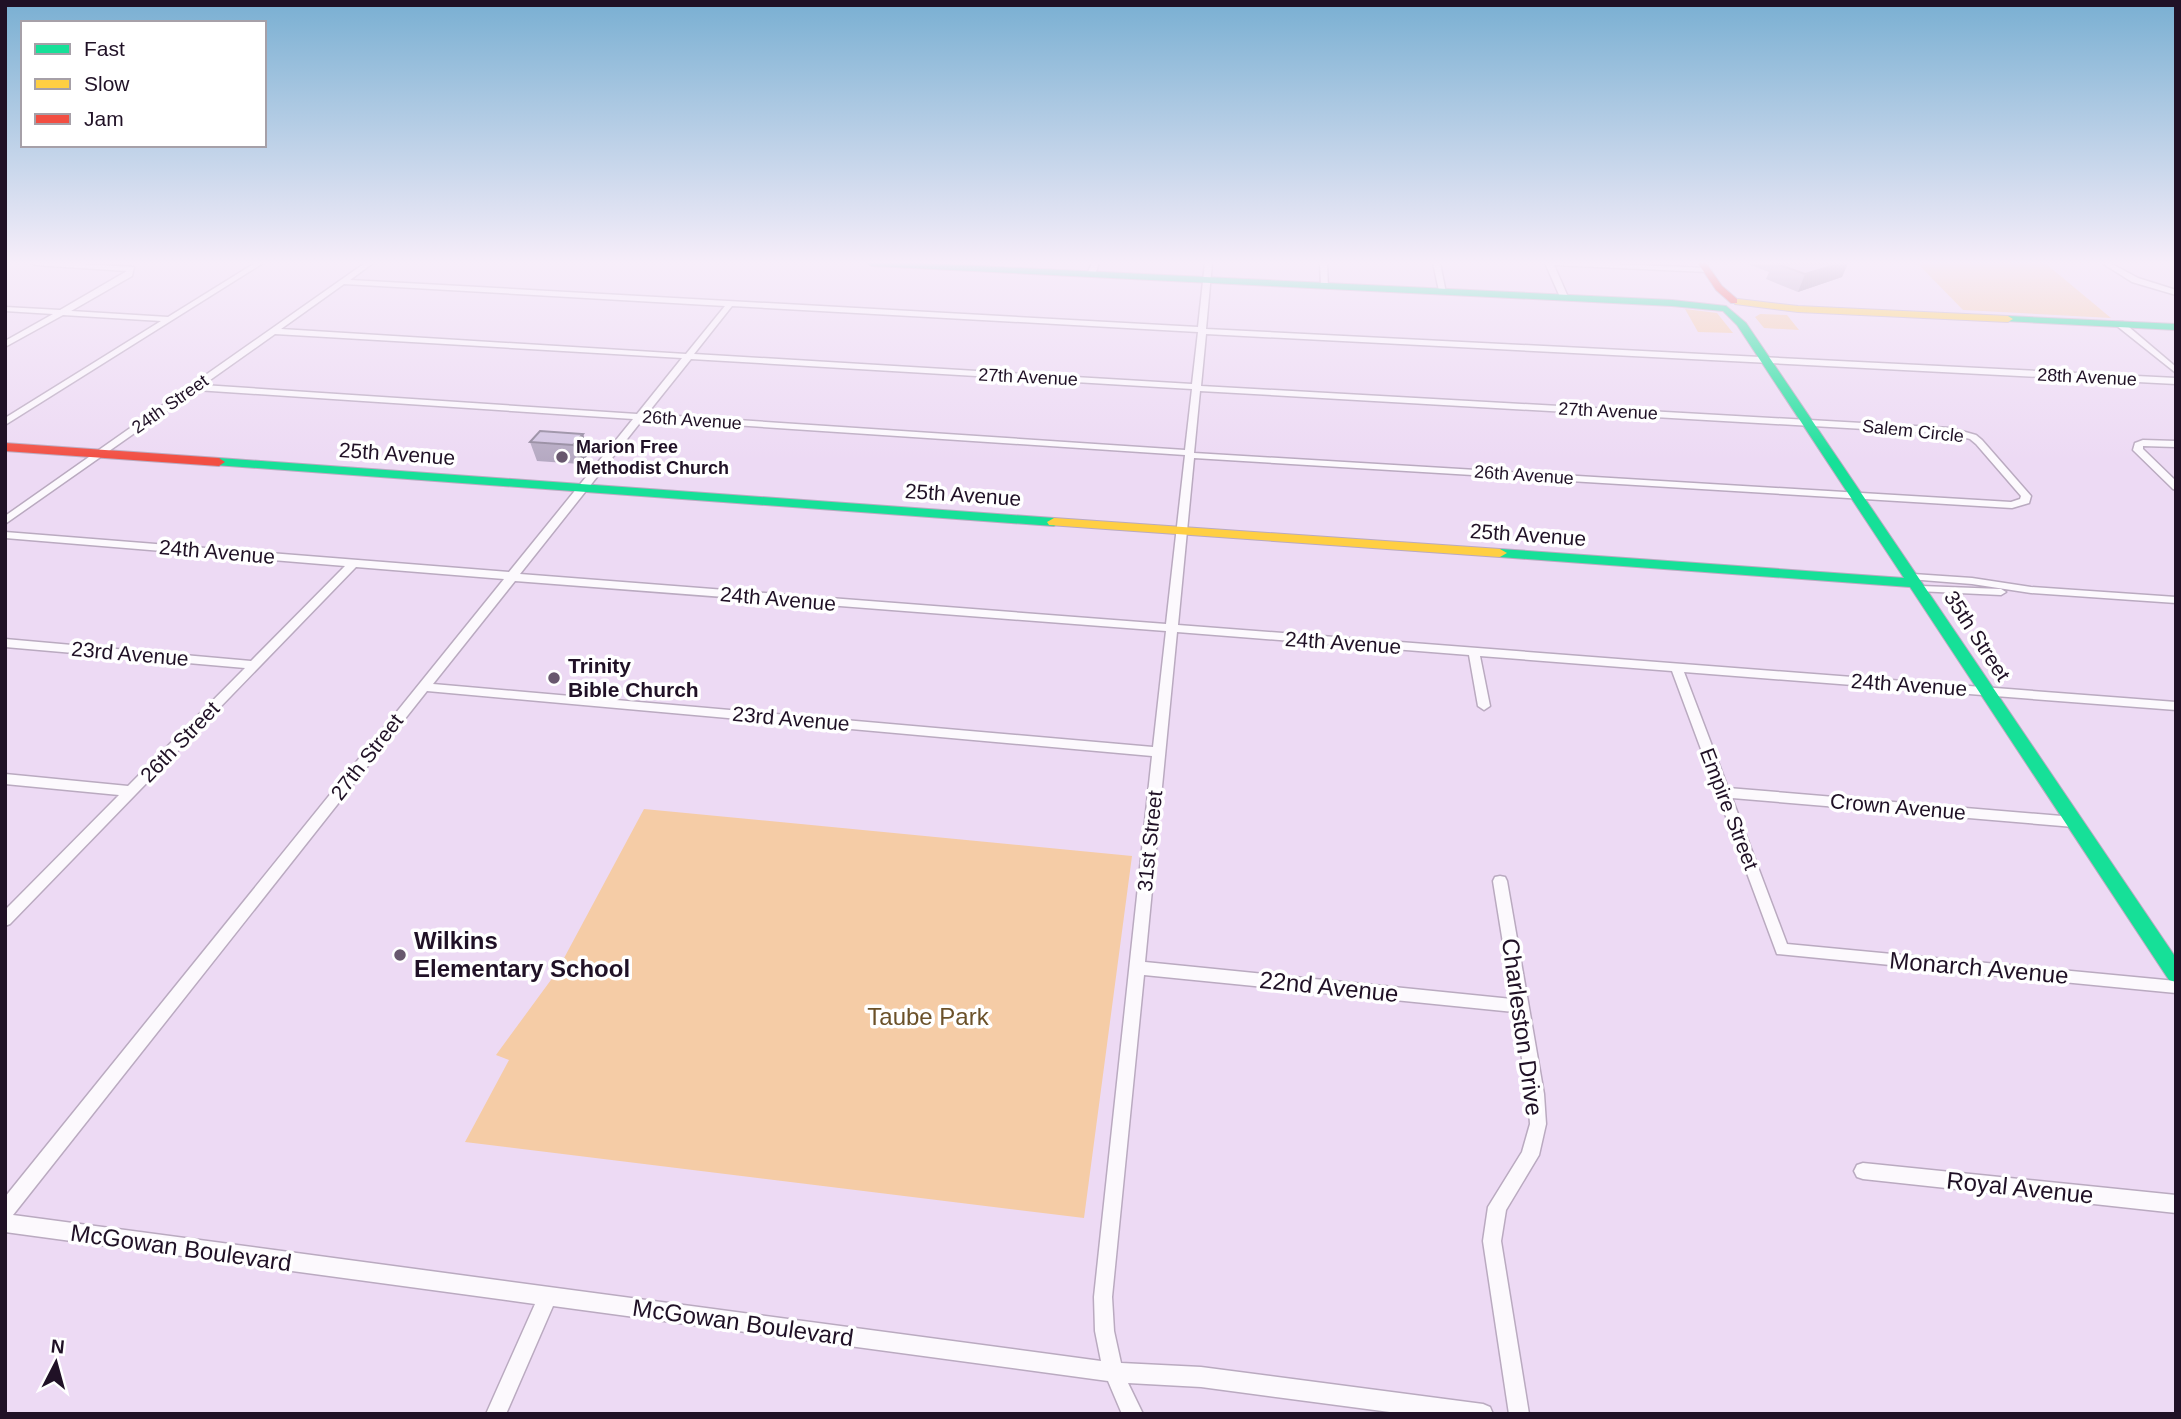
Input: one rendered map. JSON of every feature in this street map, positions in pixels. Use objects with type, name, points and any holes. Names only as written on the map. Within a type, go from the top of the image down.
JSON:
[{"type":"street","points":[[5,345],[33,329]]},
{"type":"street","points":[[5,422],[154,329]]},
{"type":"street","name":"24th Street","points":[[5,521],[276,329]]},
{"type":"street","name":"27th Street","points":[[5,1211],[710,329]]},
{"type":"street","name":"28th Avenue","points":[[1171,329],[2176,381]]},
{"type":"street","name":"35th Street","points":[[1746,329],[2176,974]]},
{"type":"street","points":[[2126,329],[2176,371]]},
{"type":"street","name":"27th Avenue","points":[[273,331],[1810,422]]},
{"type":"street","name":"31st Street","points":[[1133,1414],[1112,1372],[1103,1336],[1103,1297],[1202,331]]},
{"type":"street","name":"26th Avenue","points":[[194,387],[1189,454],[1858,495]]},
{"type":"street","name":"Salem Circle","points":[[1810,422],[1962,433],[1979,442],[2026,496],[2025,501],[2012,505],[1858,495]]},
{"type":"street","points":[[2176,444],[2138,445],[2138,450],[2176,487]]},
{"type":"street","name":"25th Avenue","points":[[5,447],[1917,583]]},
{"type":"street","name":"24th Avenue","points":[[5,535],[1171,630],[2176,706]]},
{"type":"street","name":"26th Street","points":[[5,920],[354,563]]},
{"type":"street","points":[[1917,583],[1980,592],[2031,590],[2176,600]]},
{"type":"street","name":"23rd Avenue","points":[[5,643],[255,665]]},
{"type":"street","points":[[1474,653],[1484,706]]},
{"type":"street","name":"Empire Street","points":[[1677,668],[1782,950]]},
{"type":"street","name":"23rd Avenue","points":[[423,687],[1159,752]]},
{"type":"street","points":[[5,779],[131,791]]},
{"type":"street","name":"Crown Avenue","points":[[1723,792],[2074,822]]},
{"type":"street","name":"Charleston Drive","points":[[1500,881],[1536,1094],[1538,1124],[1530,1154],[1497,1207],[1492,1241],[1519,1414]]},
{"type":"street","name":"Monarch Avenue","points":[[1782,950],[2176,986]]},
{"type":"street","name":"22nd Avenue","points":[[1137,968],[1521,1006]]},
{"type":"street","name":"Royal Avenue","points":[[1863,1171],[2176,1204]]},
{"type":"street","name":"McGowan Boulevard","points":[[5,1223],[1112,1372],[1200,1377],[1483,1414]]},
{"type":"street","points":[[496,1414],[547,1297]]},
{"type":"green space","points":[[1696,329],[1730,329],[1733,333],[1698,332]]},
{"type":"green space","name":"Taube Park","points":[[644,809],[1132,856],[1084,1218],[465,1142],[509,1060],[496,1055],[556,973]]},
{"type":"building","points":[[540,431],[583,434],[573,445],[530,442]]},
{"type":"traffic: fast","points":[[1745,329],[2176,974]]},
{"type":"traffic: fast","points":[[219,462],[1054,522]]},
{"type":"traffic: fast","points":[[1500,553],[1917,583]]},
{"type":"traffic: slow","points":[[1054,522],[1500,553]]},
{"type":"traffic: jam","points":[[5,447],[219,462]]},
{"type":"place","name":"Marion Free Methodist Church","points":[[562,457]]},
{"type":"place","name":"Trinity Bible Church","points":[[554,678]]},
{"type":"place","name":"Wilkins Elementary School","points":[[400,955]]}]
